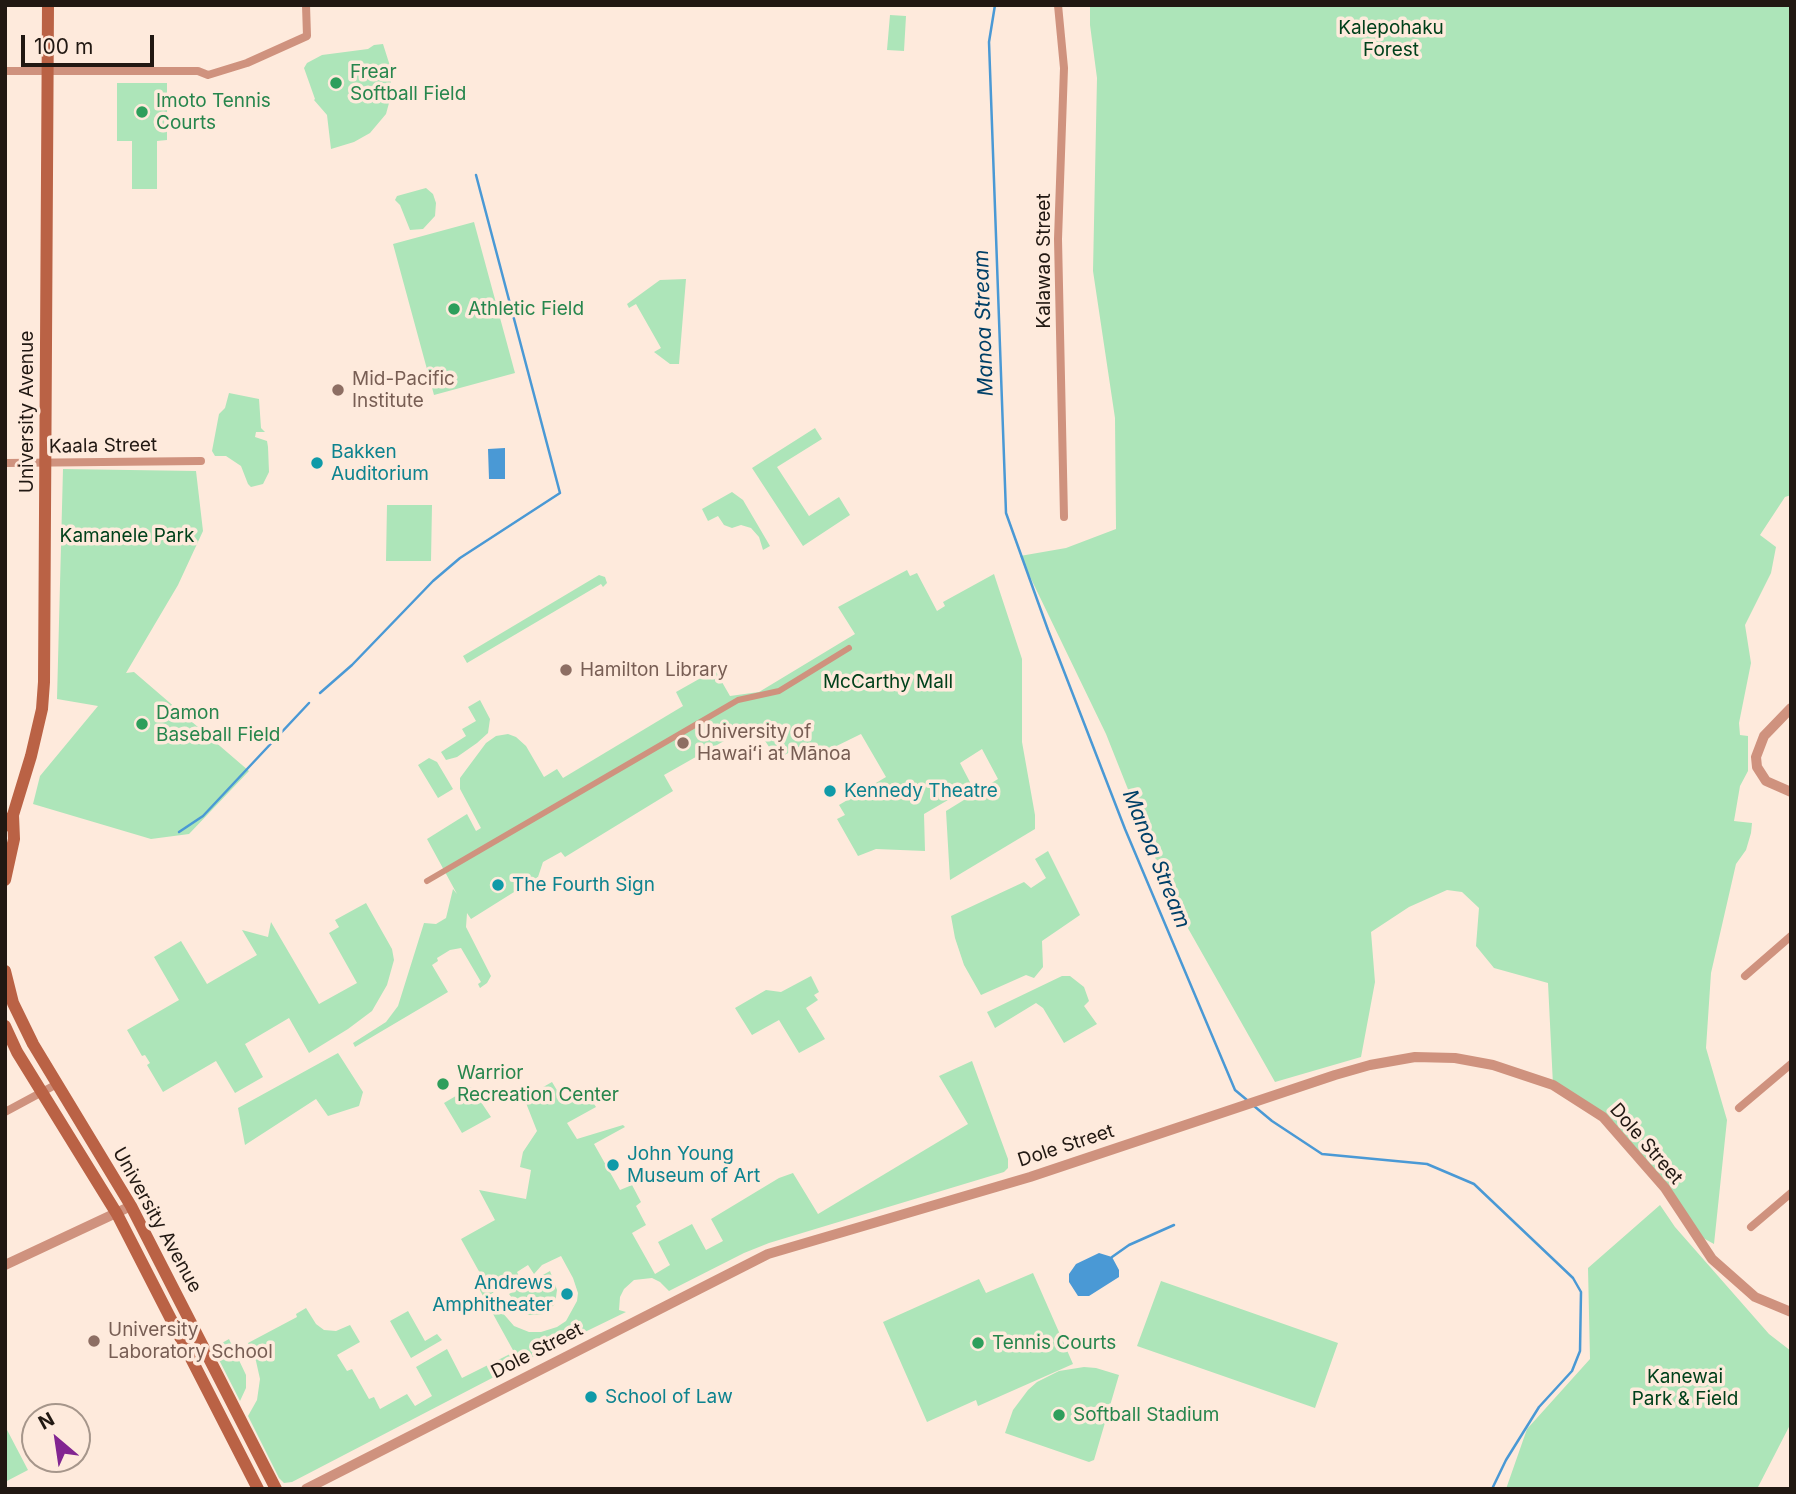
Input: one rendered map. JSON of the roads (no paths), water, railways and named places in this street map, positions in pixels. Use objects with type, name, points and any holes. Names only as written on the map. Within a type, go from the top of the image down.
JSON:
[{"type":"main road","name":"University Avenue","points":[[5,880],[14,839],[8,818],[31,756],[42,709],[44,673],[48,5]]},
{"type":"main road","name":"University Avenue","points":[[5,971],[20,1019],[131,1206],[276,1489]]},
{"type":"main road","name":"University Avenue","points":[[5,1026],[18,1052],[117,1214],[258,1489]]},
{"type":"street","points":[[5,71],[198,71],[208,75],[247,63],[306,36],[306,5]]},
{"type":"street","name":"Kalawao Street","points":[[1058,5],[1064,68],[1058,239],[1064,517]]},
{"type":"street","name":"Kaala Street","points":[[5,463],[201,461]]},
{"type":"street","points":[[427,881],[738,700],[779,691],[849,648]]},
{"type":"street","points":[[1791,702],[1790,708],[1764,736],[1756,757],[1757,767],[1766,780],[1791,792]]},
{"type":"street","points":[[1745,976],[1791,936]]},
{"type":"street","name":"Dole Street","points":[[306,1489],[768,1254],[1030,1177],[1370,1065],[1415,1058],[1455,1058],[1493,1065],[1553,1086],[1603,1116],[1665,1188],[1712,1259],[1755,1297],[1791,1312]]},
{"type":"street","points":[[1739,1108],[1791,1064]]},
{"type":"street","points":[[5,1112],[57,1084]]},
{"type":"street","points":[[1751,1227],[1791,1193]]},
{"type":"street","points":[[5,1265],[131,1206]]},
{"type":"street","points":[[318,1489],[327,1478]]},
{"type":"water","points":[[505,448],[505,479],[489,479],[488,449]]},
{"type":"water","points":[[1099,1253],[1112,1257],[1119,1270],[1119,1277],[1089,1296],[1078,1296],[1069,1282],[1069,1274],[1076,1264]]},
{"type":"waterway","name":"Manoa Stream","points":[[995,5],[989,42],[1006,513],[1125,829],[1235,1090],[1247,1100]]},
{"type":"waterway","points":[[320,693],[352,665],[433,581],[460,558],[560,493],[476,175]]},
{"type":"waterway","points":[[179,832],[203,816],[309,703]]},
{"type":"waterway","name":"Manoa Stream","points":[[1254,1106],[1322,1154],[1427,1164],[1474,1184],[1573,1278],[1581,1292],[1580,1351],[1572,1371],[1539,1407],[1506,1460],[1492,1489]]},
{"type":"waterway","points":[[1112,1257],[1129,1245],[1174,1225]]},
{"type":"place","name":"Frear Softball Field","points":[[336,83]]},
{"type":"place","name":"Imoto Tennis Courts","points":[[142,112]]},
{"type":"place","name":"Athletic Field","points":[[454,309]]},
{"type":"place","name":"Mid-Pacific Institute","points":[[338,390]]},
{"type":"place","name":"Bakken Auditorium","points":[[317,463]]},
{"type":"place","name":"Hamilton Library","points":[[566,670]]},
{"type":"place","name":"Damon Baseball Field","points":[[142,724]]},
{"type":"place","name":"University of Hawaiʻi at Mānoa","points":[[683,743]]},
{"type":"place","name":"Kennedy Theatre","points":[[830,791]]},
{"type":"place","name":"The Fourth Sign","points":[[498,885]]},
{"type":"place","name":"Warrior Recreation Center","points":[[443,1084]]},
{"type":"place","name":"John Young Museum of Art","points":[[613,1165]]},
{"type":"place","name":"Andrews Amphitheater","points":[[567,1294]]},
{"type":"place","name":"University Laboratory School","points":[[94,1341]]},
{"type":"place","name":"Tennis Courts","points":[[978,1343]]},
{"type":"place","name":"School of Law","points":[[591,1397]]},
{"type":"place","name":"Softball Stadium","points":[[1059,1415]]},
{"type":"park label","name":"Kalepohaku Forest","points":[[1391,39]]},
{"type":"park label","name":"Kamanele Park","points":[[127,536]]},
{"type":"park label","name":"McCarthy Mall","points":[[888,682]]},
{"type":"park label","name":"Kanewai Park & Field","points":[[1685,1388]]}]
